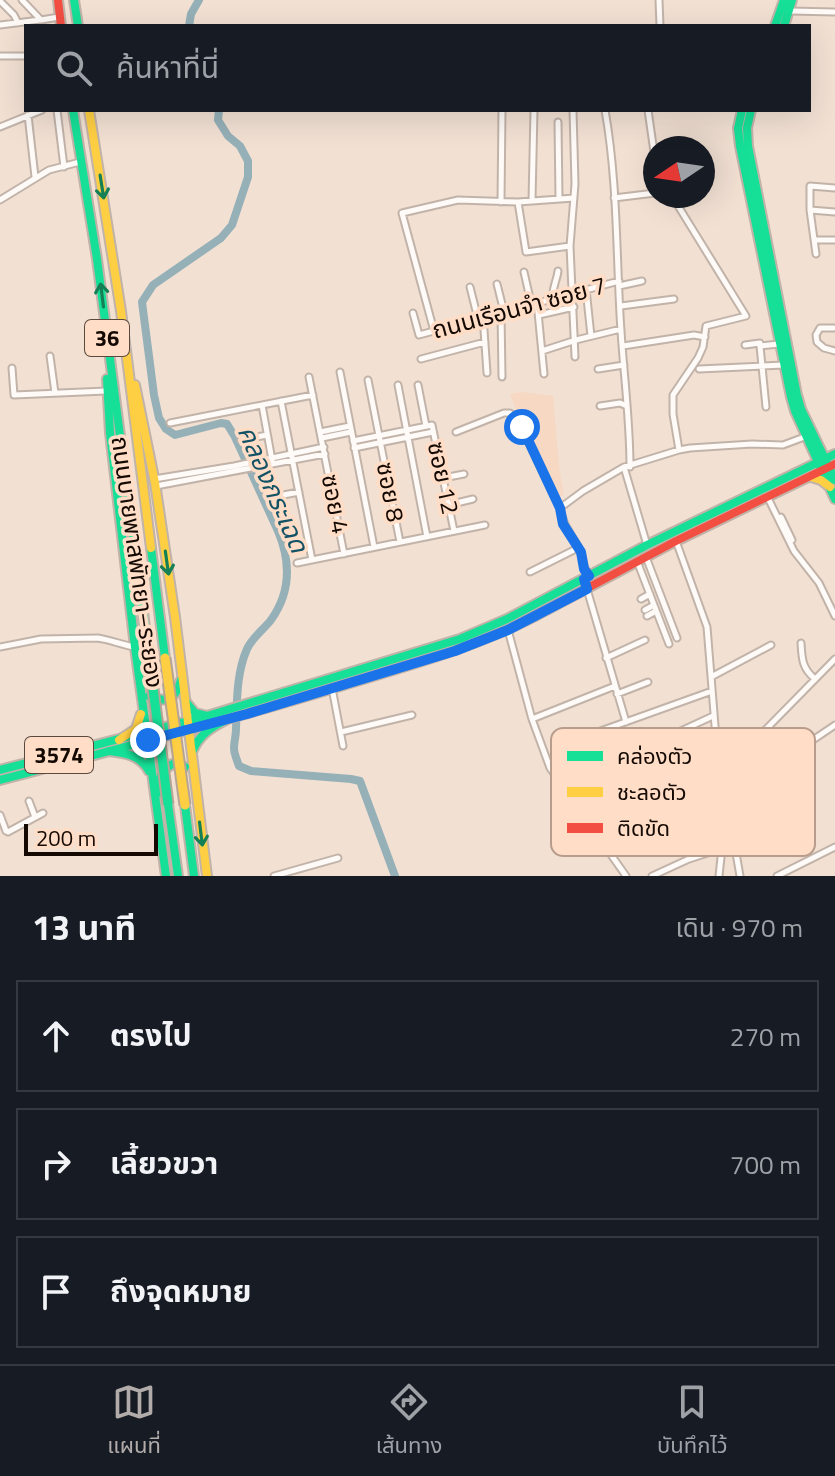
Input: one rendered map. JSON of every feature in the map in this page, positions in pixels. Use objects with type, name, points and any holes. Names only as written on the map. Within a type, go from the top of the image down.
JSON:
[{"type":"main road","points":[[58,0],[61,22]]},
{"type":"main road","points":[[74,0],[78,24]]},
{"type":"main road","points":[[776,24],[784,0]]},
{"type":"main road","points":[[785,24],[791,5]]},
{"type":"main road","name":"ถนนบายพาสพัทยา–ระยอง","points":[[73,112],[97,259],[178,876]]},
{"type":"main road","name":"ถนนบายพาสพัทยา–ระยอง","points":[[89,112],[126,349],[194,876]]},
{"type":"main road","points":[[742,112],[738,128],[740,146],[797,395],[828,463],[835,499]]},
{"type":"main road","points":[[751,112],[748,146],[779,344],[795,411],[807,436],[828,463]]},
{"type":"main road","name":"ถนนบายพาสพัทยา–ระยอง","points":[[108,344],[110,433],[166,876]]},
{"type":"main road","name":"ถนนบายพาสพัทยา–ระยอง","points":[[126,349],[155,483],[207,876]]},
{"type":"main road","name":"3574","points":[[246,709],[332,688],[455,651],[508,630],[587,581],[808,477],[828,463]]},
{"type":"main road","name":"3574","points":[[0,770],[228,716],[460,639],[587,581],[828,463]]},
{"type":"main road","points":[[808,477],[832,484]]},
{"type":"main road","points":[[140,682],[151,697],[163,701],[178,691],[182,677]]},
{"type":"main road","points":[[185,699],[193,711],[207,716]]},
{"type":"main road","points":[[119,740],[136,729],[143,704]]},
{"type":"main road","name":"3574","points":[[188,726],[207,716],[228,716]]},
{"type":"main road","points":[[192,754],[201,734],[228,716]]},
{"type":"main road","name":"3574","points":[[0,780],[109,751],[147,736]]},
{"type":"main road","points":[[109,751],[140,757],[153,786]]},
{"type":"main road","points":[[156,804],[162,772],[171,763],[187,768],[196,791]]},
{"type":"street","points":[[22,0],[45,22]]},
{"type":"street","points":[[659,0],[660,24]]},
{"type":"street","points":[[0,1],[18,23]]},
{"type":"street","points":[[791,5],[835,12]]},
{"type":"street","points":[[0,25],[61,22]]},
{"type":"street","points":[[0,56],[24,56]]},
{"type":"street","points":[[0,127],[36,112]]},
{"type":"street","points":[[57,112],[64,167]]},
{"type":"street","points":[[501,202],[502,112]]},
{"type":"street","points":[[532,201],[534,112]]},
{"type":"street","points":[[573,112],[574,198],[570,246],[575,357]]},
{"type":"street","points":[[605,112],[628,406],[627,467],[650,594],[669,644]]},
{"type":"street","points":[[648,112],[652,136]]},
{"type":"street","points":[[28,115],[35,177]]},
{"type":"street","points":[[558,122],[559,199]]},
{"type":"street","points":[[0,200],[49,170],[81,162]]},
{"type":"street","points":[[816,254],[810,186],[835,188]]},
{"type":"street","points":[[614,198],[643,194]]},
{"type":"street","points":[[434,331],[402,213],[458,200],[518,202],[574,198]]},
{"type":"street","points":[[518,202],[526,252],[570,246]]},
{"type":"street","points":[[679,208],[746,316],[706,326],[698,358],[673,395],[679,450]]},
{"type":"street","points":[[810,210],[835,212]]},
{"type":"street","points":[[814,240],[835,240]]},
{"type":"street","points":[[553,297],[558,271]]},
{"type":"street","points":[[524,272],[539,315],[544,374]]},
{"type":"street","name":"ถนนเรือนจำ ซอย 7","points":[[413,313],[419,335],[573,292],[642,281]]},
{"type":"street","points":[[497,284],[502,312],[502,377]]},
{"type":"street","points":[[470,287],[485,342],[487,373]]},
{"type":"street","points":[[586,289],[591,336]]},
{"type":"street","points":[[621,306],[674,299]]},
{"type":"street","points":[[539,315],[574,307]]},
{"type":"street","points":[[834,328],[820,328],[816,335],[817,342],[824,348],[835,351]]},
{"type":"street","points":[[542,351],[621,329]]},
{"type":"street","points":[[623,346],[694,335],[705,337]]},
{"type":"street","points":[[421,359],[485,342]]},
{"type":"street","points":[[760,342],[766,407]]},
{"type":"street","points":[[745,345],[760,342],[779,344]]},
{"type":"street","points":[[50,356],[55,393]]},
{"type":"street","points":[[598,369],[624,365]]},
{"type":"street","points":[[699,369],[784,365]]},
{"type":"street","points":[[12,368],[14,395],[107,391]]},
{"type":"street","points":[[340,372],[374,547]]},
{"type":"street","name":"ซอย 4","points":[[309,377],[344,554]]},
{"type":"street","name":"ซอย 8","points":[[368,380],[400,542]]},
{"type":"street","points":[[398,385],[427,537]]},
{"type":"street","name":"ซอย 12","points":[[418,385],[454,531]]},
{"type":"street","points":[[170,423],[313,395]]},
{"type":"street","points":[[281,401],[312,560]]},
{"type":"street","points":[[600,406],[620,403],[628,406]]},
{"type":"street","points":[[262,405],[272,461]]},
{"type":"street","points":[[456,432],[504,413],[517,418],[560,508],[563,524],[578,548],[626,722]]},
{"type":"street","points":[[354,445],[430,427]]},
{"type":"street","points":[[321,435],[351,429]]},
{"type":"street","points":[[241,440],[267,435]]},
{"type":"street","points":[[560,508],[583,491],[627,467],[679,450],[752,444],[783,445],[807,436]]},
{"type":"street","points":[[155,483],[324,450]]},
{"type":"street","points":[[443,478],[464,474]]},
{"type":"street","points":[[273,497],[299,492]]},
{"type":"street","points":[[769,495],[796,547],[822,581],[835,608]]},
{"type":"street","points":[[769,495],[794,551],[819,583],[835,616]]},
{"type":"street","points":[[448,505],[473,499]]},
{"type":"street","points":[[297,563],[485,525]]},
{"type":"street","points":[[676,541],[707,627],[715,728]]},
{"type":"street","points":[[530,572],[578,548]]},
{"type":"street","points":[[643,554],[677,638]]},
{"type":"street","points":[[641,599],[650,594]]},
{"type":"street","points":[[646,613],[655,608]]},
{"type":"street","points":[[661,625],[670,621]]},
{"type":"street","points":[[508,630],[532,719],[551,770]]},
{"type":"street","points":[[0,647],[41,639],[98,638],[135,647]]},
{"type":"street","points":[[606,658],[645,640]]},
{"type":"street","points":[[801,643],[802,662],[815,679]]},
{"type":"street","points":[[711,677],[771,645]]},
{"type":"street","points":[[767,728],[835,659]]},
{"type":"street","points":[[617,694],[648,682]]},
{"type":"street","points":[[532,719],[615,686]]},
{"type":"street","points":[[332,688],[343,746]]},
{"type":"street","points":[[609,728],[712,691]]},
{"type":"street","points":[[341,732],[412,715]]},
{"type":"street","points":[[687,728],[713,716]]},
{"type":"street","points":[[815,739],[835,725]]},
{"type":"street","points":[[29,801],[35,817]]},
{"type":"street","points":[[0,815],[8,832],[43,813]]},
{"type":"street","points":[[777,876],[835,847]]},
{"type":"street","points":[[612,856],[626,876]]},
{"type":"street","points":[[652,876],[698,856]]},
{"type":"street","points":[[737,856],[740,876]]},
{"type":"street","points":[[274,876],[338,858]]},
{"type":"street","points":[[799,865],[803,876]]},
{"type":"shaded area","points":[[521,392],[553,396],[564,495],[557,496],[518,415],[510,394]]},
{"type":"waterway","name":"คลองกระเฉด","points":[[189,24],[199,0]]},
{"type":"waterway","name":"คลองกระเฉด","points":[[219,112],[218,120],[228,136],[240,146],[248,161],[248,177],[232,225],[221,238],[153,285],[142,302],[159,418],[166,429],[175,435],[227,424],[278,531],[285,554],[287,577],[282,599],[271,620],[249,645],[243,659],[234,752],[239,766],[251,771],[360,781],[395,876]]},
{"type":"traffic: fast","points":[[74,0],[78,24]]},
{"type":"traffic: fast","points":[[776,24],[784,0]]},
{"type":"traffic: fast","points":[[785,24],[792,0]]},
{"type":"traffic: fast","points":[[73,112],[97,259],[149,658]]},
{"type":"traffic: fast","points":[[742,112],[738,128],[740,146],[791,397],[835,499]]},
{"type":"traffic: fast","points":[[751,112],[748,146],[797,395],[835,480]]},
{"type":"traffic: fast","points":[[107,379],[110,433],[135,647],[166,876]]},
{"type":"traffic: fast","points":[[0,770],[207,716],[460,639],[507,619],[647,545],[835,454]]},
{"type":"traffic: fast","points":[[151,548],[165,658]]},
{"type":"traffic: fast","points":[[0,780],[213,723],[390,671],[463,647],[535,616]]},
{"type":"traffic: fast","points":[[149,658],[168,804]]},
{"type":"traffic: fast","points":[[149,696],[161,700],[170,698],[181,680]]},
{"type":"traffic: fast","points":[[186,702],[195,713],[207,716]]},
{"type":"traffic: fast","points":[[192,752],[206,733],[226,720]]},
{"type":"traffic: fast","points":[[109,751],[137,758],[149,771]]},
{"type":"traffic: fast","points":[[158,793],[160,779],[167,768],[175,763],[185,767]]},
{"type":"traffic: fast","points":[[168,804],[178,876]]},
{"type":"traffic: fast","points":[[185,805],[194,876]]},
{"type":"traffic: slow","points":[[89,112],[121,311],[151,548]]},
{"type":"traffic: slow","points":[[135,385],[155,483],[175,617],[207,876]]},
{"type":"traffic: slow","points":[[811,477],[830,487]]},
{"type":"traffic: slow","points":[[165,658],[185,805]]},
{"type":"traffic: slow","points":[[119,740],[136,729],[141,714]]},
{"type":"traffic: jam","points":[[58,0],[61,24]]},
{"type":"traffic: jam","points":[[535,616],[676,541],[835,464]]},
{"type":"route","points":[[148,740],[247,714],[455,651],[508,630],[587,589],[584,579],[589,576],[584,569],[581,552],[563,524],[560,508],[522,427]]}]
